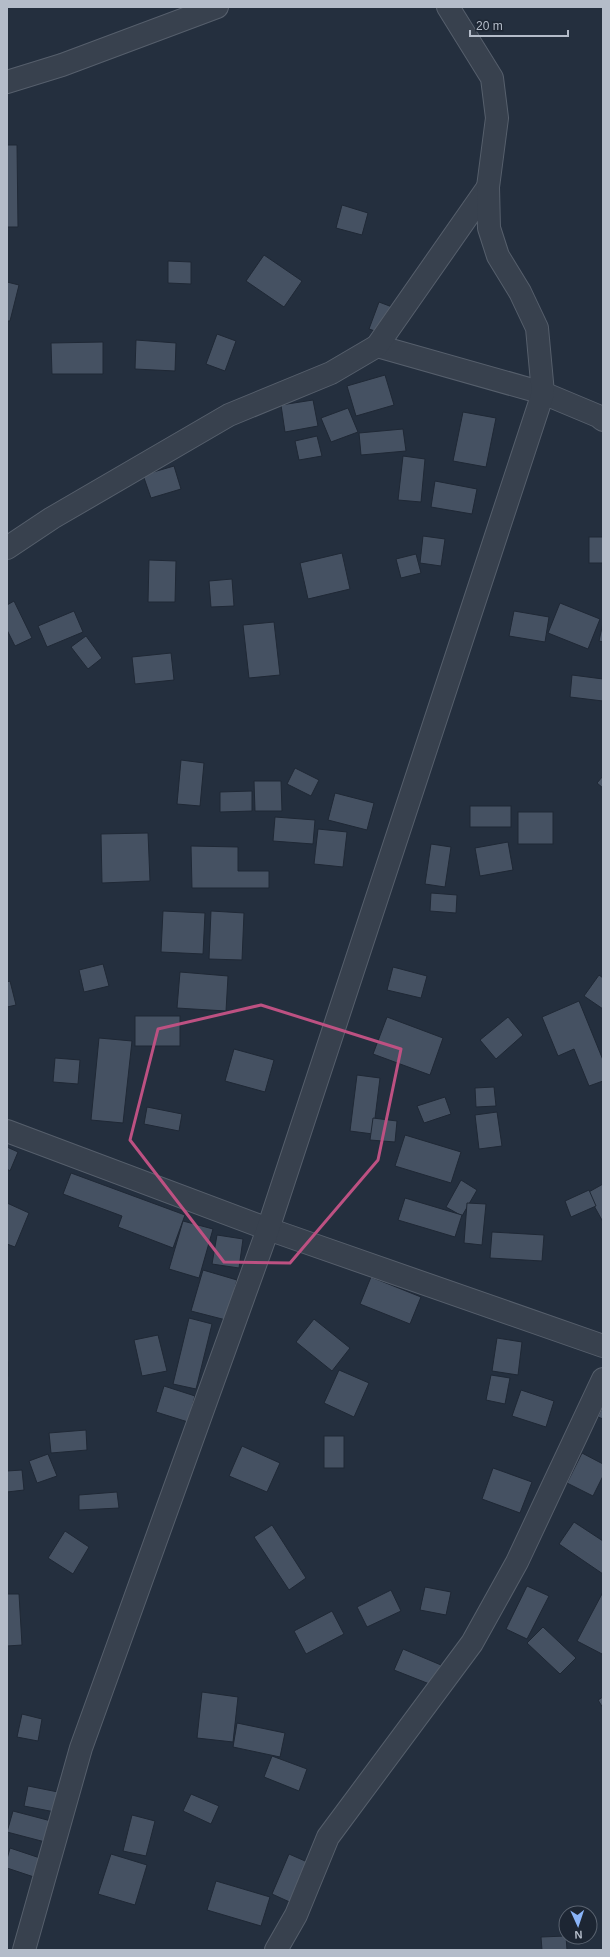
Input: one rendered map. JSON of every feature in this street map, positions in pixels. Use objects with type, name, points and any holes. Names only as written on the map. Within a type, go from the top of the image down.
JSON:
[{"type":"street","points":[[7,82],[62,65],[217,7]]},
{"type":"street","points":[[24,1950],[81,1748],[268,1229],[543,393],[537,328],[520,292],[498,256],[489,228],[488,187],[497,118],[492,78],[448,7]]},
{"type":"street","points":[[7,548],[52,518],[229,415],[331,373],[377,346],[488,187]]},
{"type":"street","points":[[377,346],[543,393],[598,416],[603,420]]},
{"type":"street","points":[[7,1130],[268,1229],[603,1346]]},
{"type":"street","points":[[276,1950],[296,1915],[328,1837],[472,1643],[517,1562],[603,1379]]},
{"type":"highlighted area","points":[[261,1005],[401,1049],[378,1160],[290,1263],[224,1262],[130,1140],[158,1029]]},
{"type":"building","points":[[7,145],[17,145],[18,227],[7,227]]},
{"type":"building","points":[[342,205],[368,213],[362,235],[336,228]]},
{"type":"building","points":[[264,255],[302,281],[284,307],[246,281]]},
{"type":"building","points":[[168,261],[191,262],[191,284],[168,283]]},
{"type":"building","points":[[7,282],[19,285],[10,321],[7,321]]},
{"type":"building","points":[[379,302],[400,310],[390,336],[369,329]]},
{"type":"building","points":[[217,334],[236,341],[225,371],[206,364]]},
{"type":"building","points":[[136,340],[176,343],[175,371],[135,369]]},
{"type":"building","points":[[103,342],[103,374],[52,374],[51,343]]},
{"type":"building","points":[[385,375],[394,405],[356,416],[347,386]]},
{"type":"building","points":[[313,400],[318,426],[285,432],[281,405]]},
{"type":"building","points":[[348,408],[358,432],[331,442],[321,418]]},
{"type":"building","points":[[463,412],[496,418],[486,467],[453,461]]},
{"type":"building","points":[[403,429],[406,451],[361,455],[359,433]]},
{"type":"building","points":[[317,436],[322,456],[299,460],[295,441]]},
{"type":"building","points":[[403,456],[425,459],[421,502],[398,500]]},
{"type":"building","points":[[174,466],[181,489],[151,498],[143,475]]},
{"type":"building","points":[[435,481],[477,489],[472,514],[431,507]]},
{"type":"building","points":[[423,536],[445,539],[441,566],[420,563]]},
{"type":"building","points":[[589,537],[603,537],[603,563],[589,563]]},
{"type":"building","points":[[342,553],[350,589],[308,599],[300,563]]},
{"type":"building","points":[[416,554],[421,573],[401,578],[396,559]]},
{"type":"building","points":[[149,560],[176,561],[175,602],[148,602]]},
{"type":"building","points":[[232,579],[234,606],[211,607],[209,581]]},
{"type":"building","points":[[14,601],[32,638],[15,646],[7,630],[7,605]]},
{"type":"building","points":[[560,603],[600,619],[588,649],[548,633]]},
{"type":"building","points":[[74,611],[83,632],[47,647],[38,626]]},
{"type":"building","points":[[514,611],[549,617],[545,642],[509,636]]},
{"type":"building","points":[[274,622],[280,675],[249,678],[243,625]]},
{"type":"building","points":[[603,623],[603,642],[599,641]]},
{"type":"building","points":[[86,636],[102,658],[88,669],[71,647]]},
{"type":"building","points":[[171,653],[174,680],[135,684],[132,657]]},
{"type":"building","points":[[572,675],[603,679],[603,701],[570,697]]},
{"type":"building","points":[[181,760],[204,763],[200,806],[177,804]]},
{"type":"building","points":[[295,768],[319,780],[311,796],[287,784]]},
{"type":"building","points":[[603,776],[603,788],[597,783]]},
{"type":"building","points":[[254,781],[281,781],[282,811],[255,811]]},
{"type":"building","points":[[252,791],[252,811],[220,812],[220,792]]},
{"type":"building","points":[[335,793],[374,803],[367,830],[328,820]]},
{"type":"building","points":[[470,806],[511,806],[511,827],[470,827]]},
{"type":"building","points":[[518,812],[553,812],[553,844],[518,844]]},
{"type":"building","points":[[275,817],[315,820],[313,844],[273,841]]},
{"type":"building","points":[[318,829],[347,832],[343,867],[314,864]]},
{"type":"building","points":[[148,833],[150,881],[102,883],[101,834]]},
{"type":"building","points":[[508,842],[513,870],[480,876],[475,848]]},
{"type":"building","points":[[431,844],[451,847],[445,887],[425,884]]},
{"type":"building","points":[[191,846],[238,847],[238,871],[269,871],[269,888],[192,888]]},
{"type":"building","points":[[431,893],[457,895],[456,913],[430,911]]},
{"type":"building","points":[[163,911],[205,913],[203,954],[161,952]]},
{"type":"building","points":[[211,911],[244,913],[242,960],[209,959]]},
{"type":"building","points":[[103,964],[109,986],[84,992],[79,970]]},
{"type":"building","points":[[393,967],[427,976],[421,998],[387,990]]},
{"type":"building","points":[[180,972],[228,976],[226,1011],[177,1008]]},
{"type":"building","points":[[599,975],[603,978],[603,1009],[584,996]]},
{"type":"building","points":[[10,981],[16,1005],[7,1007],[7,982]]},
{"type":"building","points":[[579,1001],[603,1060],[603,1081],[589,1086],[574,1049],[558,1056],[542,1017]]},
{"type":"building","points":[[135,1016],[180,1016],[180,1046],[135,1046]]},
{"type":"building","points":[[387,1017],[443,1038],[430,1075],[373,1054]]},
{"type":"building","points":[[508,1017],[523,1035],[496,1059],[480,1040]]},
{"type":"building","points":[[99,1038],[132,1041],[123,1123],[91,1120]]},
{"type":"building","points":[[234,1049],[274,1060],[265,1092],[225,1081]]},
{"type":"building","points":[[55,1058],[80,1060],[78,1084],[53,1082]]},
{"type":"building","points":[[357,1075],[380,1078],[373,1134],[350,1131]]},
{"type":"building","points":[[494,1087],[496,1106],[476,1107],[475,1088]]},
{"type":"building","points":[[445,1097],[451,1114],[424,1123],[417,1106]]},
{"type":"building","points":[[147,1107],[182,1114],[179,1131],[144,1124]]},
{"type":"building","points":[[497,1112],[502,1146],[479,1149],[475,1115]]},
{"type":"building","points":[[373,1118],[397,1121],[395,1142],[370,1140]]},
{"type":"building","points":[[405,1135],[461,1152],[451,1183],[395,1166]]},
{"type":"building","points":[[7,1147],[18,1152],[10,1171],[7,1169]]},
{"type":"building","points":[[71,1173],[185,1215],[173,1248],[118,1227],[122,1216],[63,1194]]},
{"type":"building","points":[[461,1180],[477,1190],[462,1216],[446,1207]]},
{"type":"building","points":[[603,1184],[603,1222],[587,1193]]},
{"type":"building","points":[[589,1190],[596,1206],[571,1217],[565,1201]]},
{"type":"building","points":[[405,1198],[462,1215],[455,1237],[398,1220]]},
{"type":"building","points":[[7,1203],[29,1213],[15,1247],[7,1244]]},
{"type":"building","points":[[467,1203],[486,1204],[482,1245],[464,1243]]},
{"type":"building","points":[[183,1221],[213,1229],[199,1278],[169,1269]]},
{"type":"building","points":[[492,1232],[544,1235],[542,1261],[490,1258]]},
{"type":"building","points":[[217,1235],[243,1239],[239,1268],[212,1264]]},
{"type":"building","points":[[203,1270],[237,1280],[226,1320],[191,1311]]},
{"type":"building","points":[[371,1277],[421,1297],[410,1324],[360,1304]]},
{"type":"building","points":[[189,1318],[212,1324],[196,1389],[173,1384]]},
{"type":"building","points":[[314,1319],[350,1348],[332,1371],[296,1342]]},
{"type":"building","points":[[158,1335],[167,1371],[142,1376],[134,1340]]},
{"type":"building","points":[[497,1338],[522,1342],[518,1375],[492,1371]]},
{"type":"building","points":[[8,1362],[8,1376],[7,1376]]},
{"type":"building","points":[[339,1370],[369,1383],[354,1417],[324,1403]]},
{"type":"building","points":[[491,1375],[510,1378],[505,1404],[486,1400]]},
{"type":"building","points":[[164,1386],[195,1396],[188,1422],[156,1412]]},
{"type":"building","points":[[521,1390],[554,1401],[546,1427],[512,1416]]},
{"type":"building","points":[[603,1406],[603,1419],[598,1417]]},
{"type":"building","points":[[86,1430],[87,1450],[51,1453],[49,1433]]},
{"type":"building","points":[[324,1436],[344,1436],[344,1468],[324,1468]]},
{"type":"building","points":[[242,1446],[280,1463],[267,1492],[229,1476]]},
{"type":"building","points":[[582,1453],[603,1464],[603,1476],[593,1496],[567,1483]]},
{"type":"building","points":[[48,1454],[57,1476],[37,1483],[29,1461]]},
{"type":"building","points":[[493,1468],[532,1482],[520,1513],[482,1499]]},
{"type":"building","points":[[22,1470],[24,1490],[7,1492],[7,1471]]},
{"type":"building","points":[[117,1492],[119,1508],[79,1510],[79,1495]]},
{"type":"building","points":[[574,1522],[603,1541],[603,1574],[559,1544]]},
{"type":"building","points":[[272,1525],[306,1578],[289,1590],[254,1537]]},
{"type":"building","points":[[65,1531],[89,1547],[73,1574],[48,1558]]},
{"type":"building","points":[[527,1586],[549,1596],[527,1639],[506,1629]]},
{"type":"building","points":[[425,1587],[451,1592],[446,1615],[420,1610]]},
{"type":"building","points":[[391,1590],[401,1611],[367,1627],[357,1607]]},
{"type":"building","points":[[603,1592],[603,1652],[602,1654],[577,1641]]},
{"type":"building","points":[[7,1594],[19,1594],[22,1645],[7,1646]]},
{"type":"building","points":[[332,1611],[344,1634],[306,1654],[294,1631]]},
{"type":"building","points":[[543,1627],[576,1658],[560,1674],[527,1643]]},
{"type":"building","points":[[403,1649],[441,1665],[432,1685],[394,1670]]},
{"type":"building","points":[[202,1692],[238,1697],[233,1742],[197,1738]]},
{"type":"building","points":[[603,1697],[603,1708],[598,1700]]},
{"type":"building","points":[[22,1714],[42,1719],[38,1741],[17,1737]]},
{"type":"building","points":[[237,1723],[285,1733],[280,1757],[233,1747]]},
{"type":"building","points":[[272,1756],[307,1769],[299,1791],[264,1777]]},
{"type":"building","points":[[28,1786],[58,1792],[55,1812],[24,1806]]},
{"type":"building","points":[[191,1794],[219,1806],[211,1824],[183,1811]]},
{"type":"building","points":[[13,1811],[55,1822],[49,1843],[7,1832]]},
{"type":"building","points":[[132,1815],[155,1821],[146,1856],[123,1851]]},
{"type":"building","points":[[10,1848],[49,1861],[43,1880],[7,1868],[7,1859]]},
{"type":"building","points":[[111,1854],[147,1865],[135,1905],[98,1894]]},
{"type":"building","points":[[289,1854],[312,1864],[294,1904],[272,1894]]},
{"type":"building","points":[[216,1881],[270,1897],[261,1926],[207,1910]]},
{"type":"building","points":[[558,1936],[558,1945],[567,1945],[567,1950],[542,1950],[541,1937]]}]
